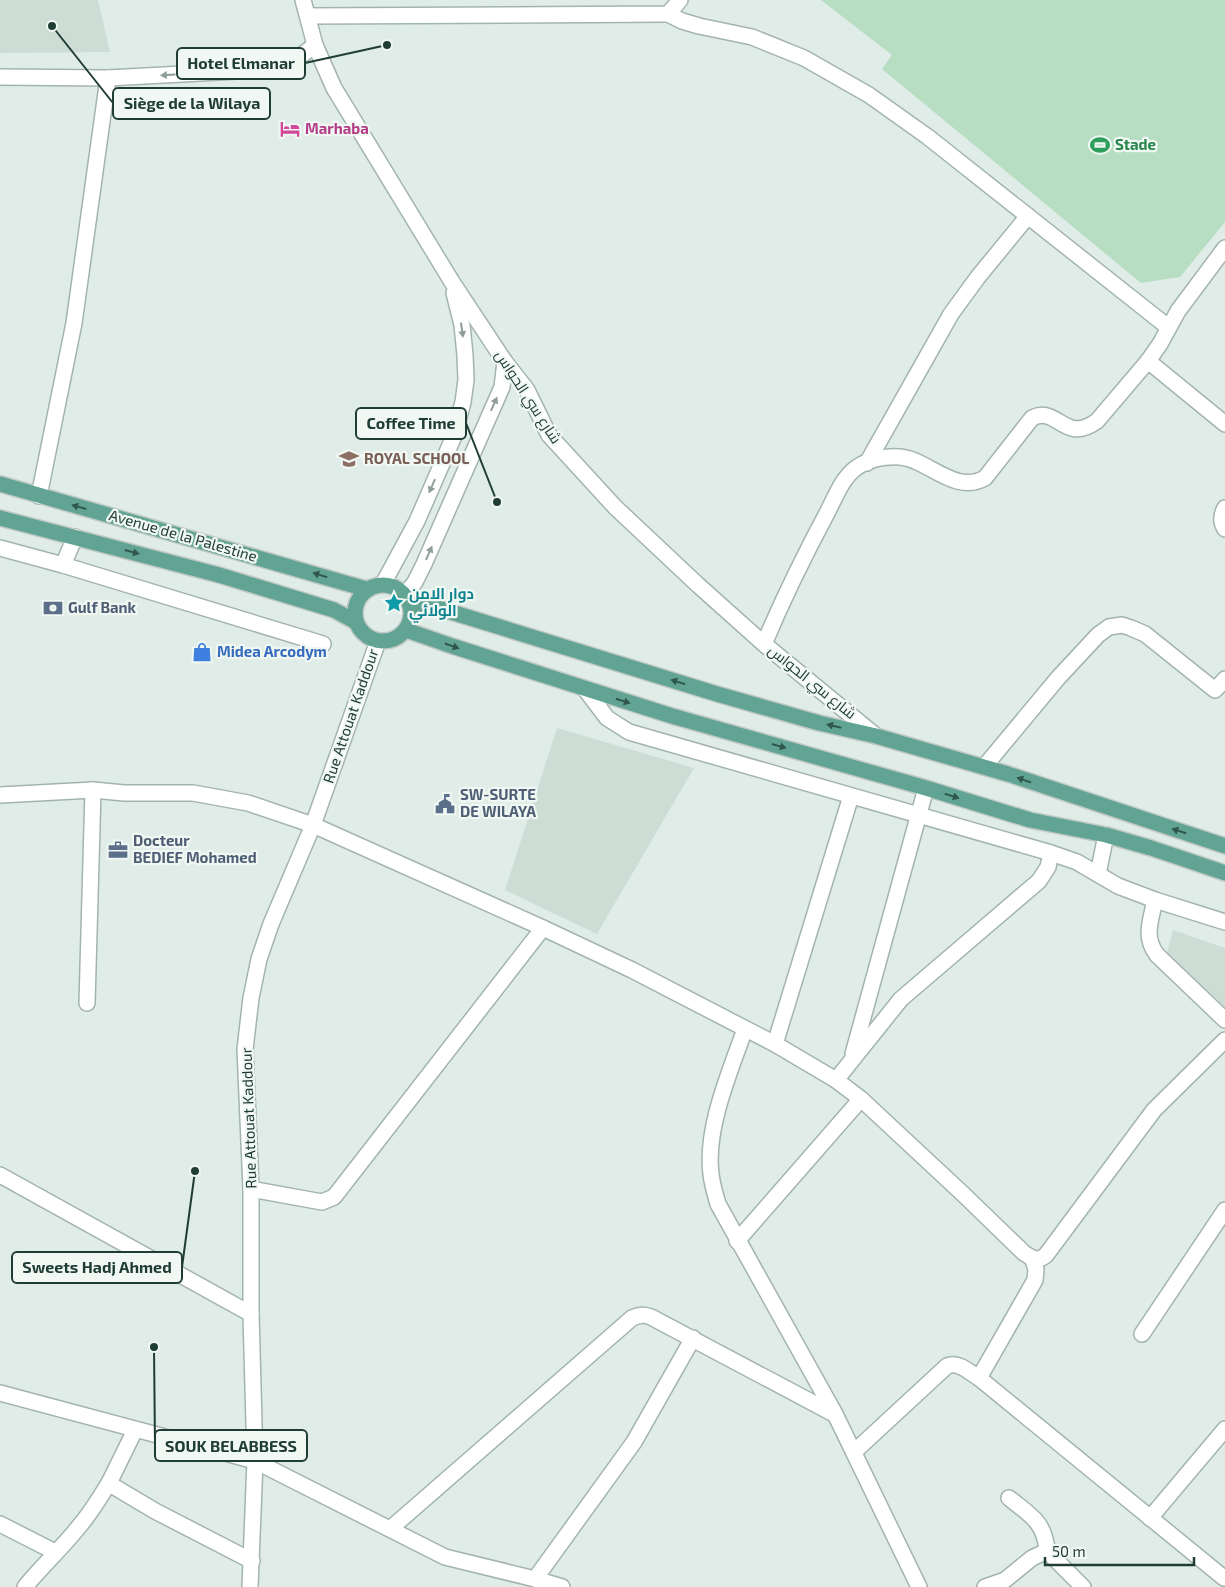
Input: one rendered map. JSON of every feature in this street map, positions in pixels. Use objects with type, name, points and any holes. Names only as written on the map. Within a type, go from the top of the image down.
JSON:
[{"type":"main road","name":"Avenue de la Palestine","points":[[0,484],[366,589]]},
{"type":"main road","name":"Avenue de la Palestine","points":[[0,518],[219,575],[334,610],[356,622]]},
{"type":"main road","points":[[407,599],[411,612],[410,621],[406,630],[393,639],[378,641],[364,634],[356,622],[355,604],[366,589],[374,585],[391,585],[407,599],[773,710],[876,736],[984,767],[1225,846]]},
{"type":"main road","points":[[406,630],[672,716],[926,788],[1030,820],[1106,835],[1151,848],[1225,874]]},
{"type":"street","name":"شارع سي الحواس","points":[[303,0],[315,45],[334,88],[452,282],[505,362],[527,390],[549,435],[615,507],[698,585],[764,644],[876,736]]},
{"type":"street","points":[[668,14],[680,0]]},
{"type":"street","points":[[308,16],[668,14],[699,26],[752,37],[804,58],[869,95],[928,137],[1168,327]]},
{"type":"street","points":[[0,76],[108,78],[273,69],[293,62],[315,45]]},
{"type":"street","points":[[39,496],[74,323],[108,78]]},
{"type":"street","points":[[867,463],[951,314],[978,277],[1028,216]]},
{"type":"street","points":[[764,644],[782,601],[842,486],[855,468],[893,457],[909,458],[957,482],[975,483],[985,478],[1032,418],[1039,415],[1047,416],[1070,429],[1080,430],[1089,427],[1097,421],[1148,361],[1160,344],[1178,311],[1225,248]]},
{"type":"street","points":[[383,584],[417,521],[454,436],[463,402],[466,380],[465,355],[462,325],[452,282]]},
{"type":"street","points":[[1148,361],[1225,424]]},
{"type":"street","points":[[407,599],[502,386],[505,362]]},
{"type":"street","points":[[1225,508],[1221,522],[1225,529]]},
{"type":"street","points":[[63,565],[75,537]]},
{"type":"street","points":[[0,548],[63,565],[323,644]]},
{"type":"street","points":[[984,767],[1058,678],[1098,635],[1109,627],[1122,626],[1145,634],[1222,690]]},
{"type":"street","name":"Rue Attouat Kaddour","points":[[250,1587],[255,1461],[251,1314],[251,1189],[244,1049],[251,998],[260,958],[271,924],[313,825],[378,641]]},
{"type":"street","points":[[585,689],[607,718],[629,732],[1050,853],[1077,862],[1118,886],[1225,922]]},
{"type":"street","points":[[851,1061],[926,788]]},
{"type":"street","points":[[87,1003],[93,790]]},
{"type":"street","points":[[0,795],[93,790],[124,793],[193,792],[248,803],[313,825],[543,928],[632,970],[775,1044],[836,1080],[861,1099],[1024,1253],[1032,1258],[1041,1259],[1046,1255],[1154,1110],[1225,1040]]},
{"type":"street","points":[[775,1044],[851,796]]},
{"type":"street","points":[[1098,874],[1106,835]]},
{"type":"street","points":[[836,1080],[901,999],[1038,881],[1048,867],[1050,853]]},
{"type":"street","points":[[1155,900],[1149,932],[1151,948],[1225,1020]]},
{"type":"street","points":[[251,1189],[322,1202],[334,1197],[543,928]]},
{"type":"street","points":[[745,1029],[724,1085],[712,1138],[710,1173],[718,1204],[835,1414],[918,1587]]},
{"type":"street","points":[[737,1241],[861,1099]]},
{"type":"street","points":[[0,1175],[251,1314]]},
{"type":"street","points":[[1142,1334],[1225,1210]]},
{"type":"street","points":[[979,1378],[1035,1280],[1036,1269],[1032,1258]]},
{"type":"street","points":[[390,1529],[632,1318],[644,1314],[835,1414]]},
{"type":"street","points":[[535,1579],[634,1442],[693,1338]]},
{"type":"street","points":[[854,1452],[947,1366],[952,1364],[961,1366],[979,1378],[1150,1518],[1222,1581]]},
{"type":"street","points":[[0,1394],[255,1461],[445,1557],[535,1579],[555,1586]]},
{"type":"street","points":[[25,1587],[82,1523],[110,1481],[135,1430]]},
{"type":"street","points":[[1150,1518],[1225,1430]]},
{"type":"street","points":[[110,1481],[112,1486],[155,1511],[252,1561]]},
{"type":"street","points":[[1009,1498],[1035,1520],[1042,1529],[1046,1540],[1046,1551],[1083,1587]]},
{"type":"street","points":[[0,1524],[55,1552]]},
{"type":"street","points":[[985,1587],[1005,1580],[1032,1558],[1046,1551]]},
{"type":"shaded area","points":[[0,0],[98,0],[110,52],[0,53]]},
{"type":"shaded area","points":[[557,728],[694,768],[597,934],[505,890]]},
{"type":"shaded area","points":[[1173,930],[1225,948],[1225,1007],[1167,953]]},
{"type":"green space","name":"Stade","points":[[821,0],[1225,0],[1225,222],[1180,277],[1141,283],[882,69],[892,55]]},
{"type":"place","name":"Siège de la Wilaya","points":[[52,26]]},
{"type":"place","name":"Hotel Elmanar","points":[[387,45]]},
{"type":"place","name":"Marhaba","points":[[290,129]]},
{"type":"place","name":"Stade","points":[[1100,145]]},
{"type":"place","name":"ROYAL SCHOOL","points":[[349,459]]},
{"type":"place","name":"Coffee Time","points":[[497,502]]},
{"type":"place","name":"دوار الامن الولائي","points":[[394,603]]},
{"type":"place","name":"Gulf Bank","points":[[53,608]]},
{"type":"place","name":"Midea Arcodym","points":[[202,652]]},
{"type":"place","name":"SW-SURTE DE WILAYA","points":[[445,804]]},
{"type":"place","name":"Docteur BEDIEF Mohamed","points":[[118,850]]},
{"type":"place","name":"Sweets Hadj Ahmed","points":[[195,1171]]},
{"type":"place","name":"SOUK BELABBESS","points":[[154,1347]]}]
